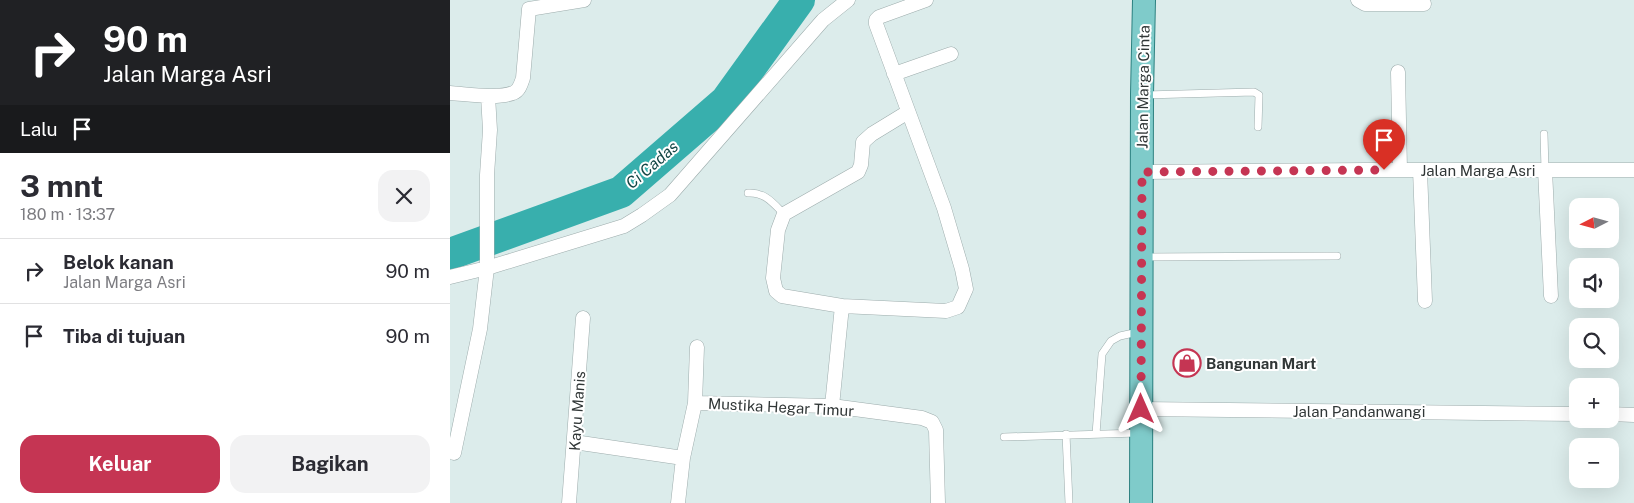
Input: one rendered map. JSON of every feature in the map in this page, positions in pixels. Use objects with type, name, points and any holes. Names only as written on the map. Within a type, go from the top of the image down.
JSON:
[{"type":"main road","name":"Jalan Marga Cinta","points":[[1141,503],[1144,0]]},
{"type":"street","points":[[450,93],[488,96],[514,93],[520,88],[523,78],[528,5],[584,0]]},
{"type":"street","points":[[450,277],[487,262],[624,226],[642,215],[670,195],[823,20],[848,0]]},
{"type":"street","points":[[908,112],[862,142],[861,165],[858,172],[784,214],[778,230],[773,278],[776,291],[782,296],[842,306],[946,312],[958,307],[966,288],[962,269],[944,208],[876,24],[876,20],[879,17],[926,0]]},
{"type":"street","points":[[1358,0],[1365,4],[1424,4]]},
{"type":"street","points":[[894,74],[951,54]]},
{"type":"street","points":[[1398,72],[1400,170]]},
{"type":"street","points":[[454,453],[480,329],[487,262],[487,176],[490,130],[488,96]]},
{"type":"street","points":[[1420,170],[1425,301]]},
{"type":"street","points":[[1545,170],[1551,296]]},
{"type":"street","name":"Jalan Marga Asri","points":[[1142,172],[1634,170]]},
{"type":"street","points":[[832,406],[842,306]]},
{"type":"street","name":"Kayu Manis","points":[[569,503],[583,318]]},
{"type":"street","points":[[678,503],[683,458],[695,403],[697,347]]},
{"type":"street","name":"Mustika Hegar Timur","points":[[695,403],[832,406],[922,418],[932,422],[936,430],[938,503]]},
{"type":"street","name":"Jalan Pandanwangi","points":[[1141,409],[1569,414]]},
{"type":"street","points":[[1619,414],[1634,415]]},
{"type":"street","points":[[574,442],[683,458]]},
{"type":"lane","points":[[1142,94],[1254,92],[1259,96],[1258,127]]},
{"type":"lane","points":[[1544,134],[1545,170]]},
{"type":"lane","points":[[748,192],[756,192],[763,195],[784,214]]},
{"type":"lane","points":[[1142,257],[1336,256]]},
{"type":"lane","points":[[1096,434],[1102,354],[1111,341],[1120,336],[1141,331]]},
{"type":"lane","points":[[1004,437],[1141,433]]},
{"type":"lane","points":[[1066,434],[1069,503]]},
{"type":"waterway","name":"Ci Cadas","points":[[450,254],[621,192],[726,101],[799,0]]},
{"type":"place","name":"Bangunan Mart","points":[[1187,363]]},
{"type":"route","points":[[1141,409],[1142,172],[1384,170]]}]
